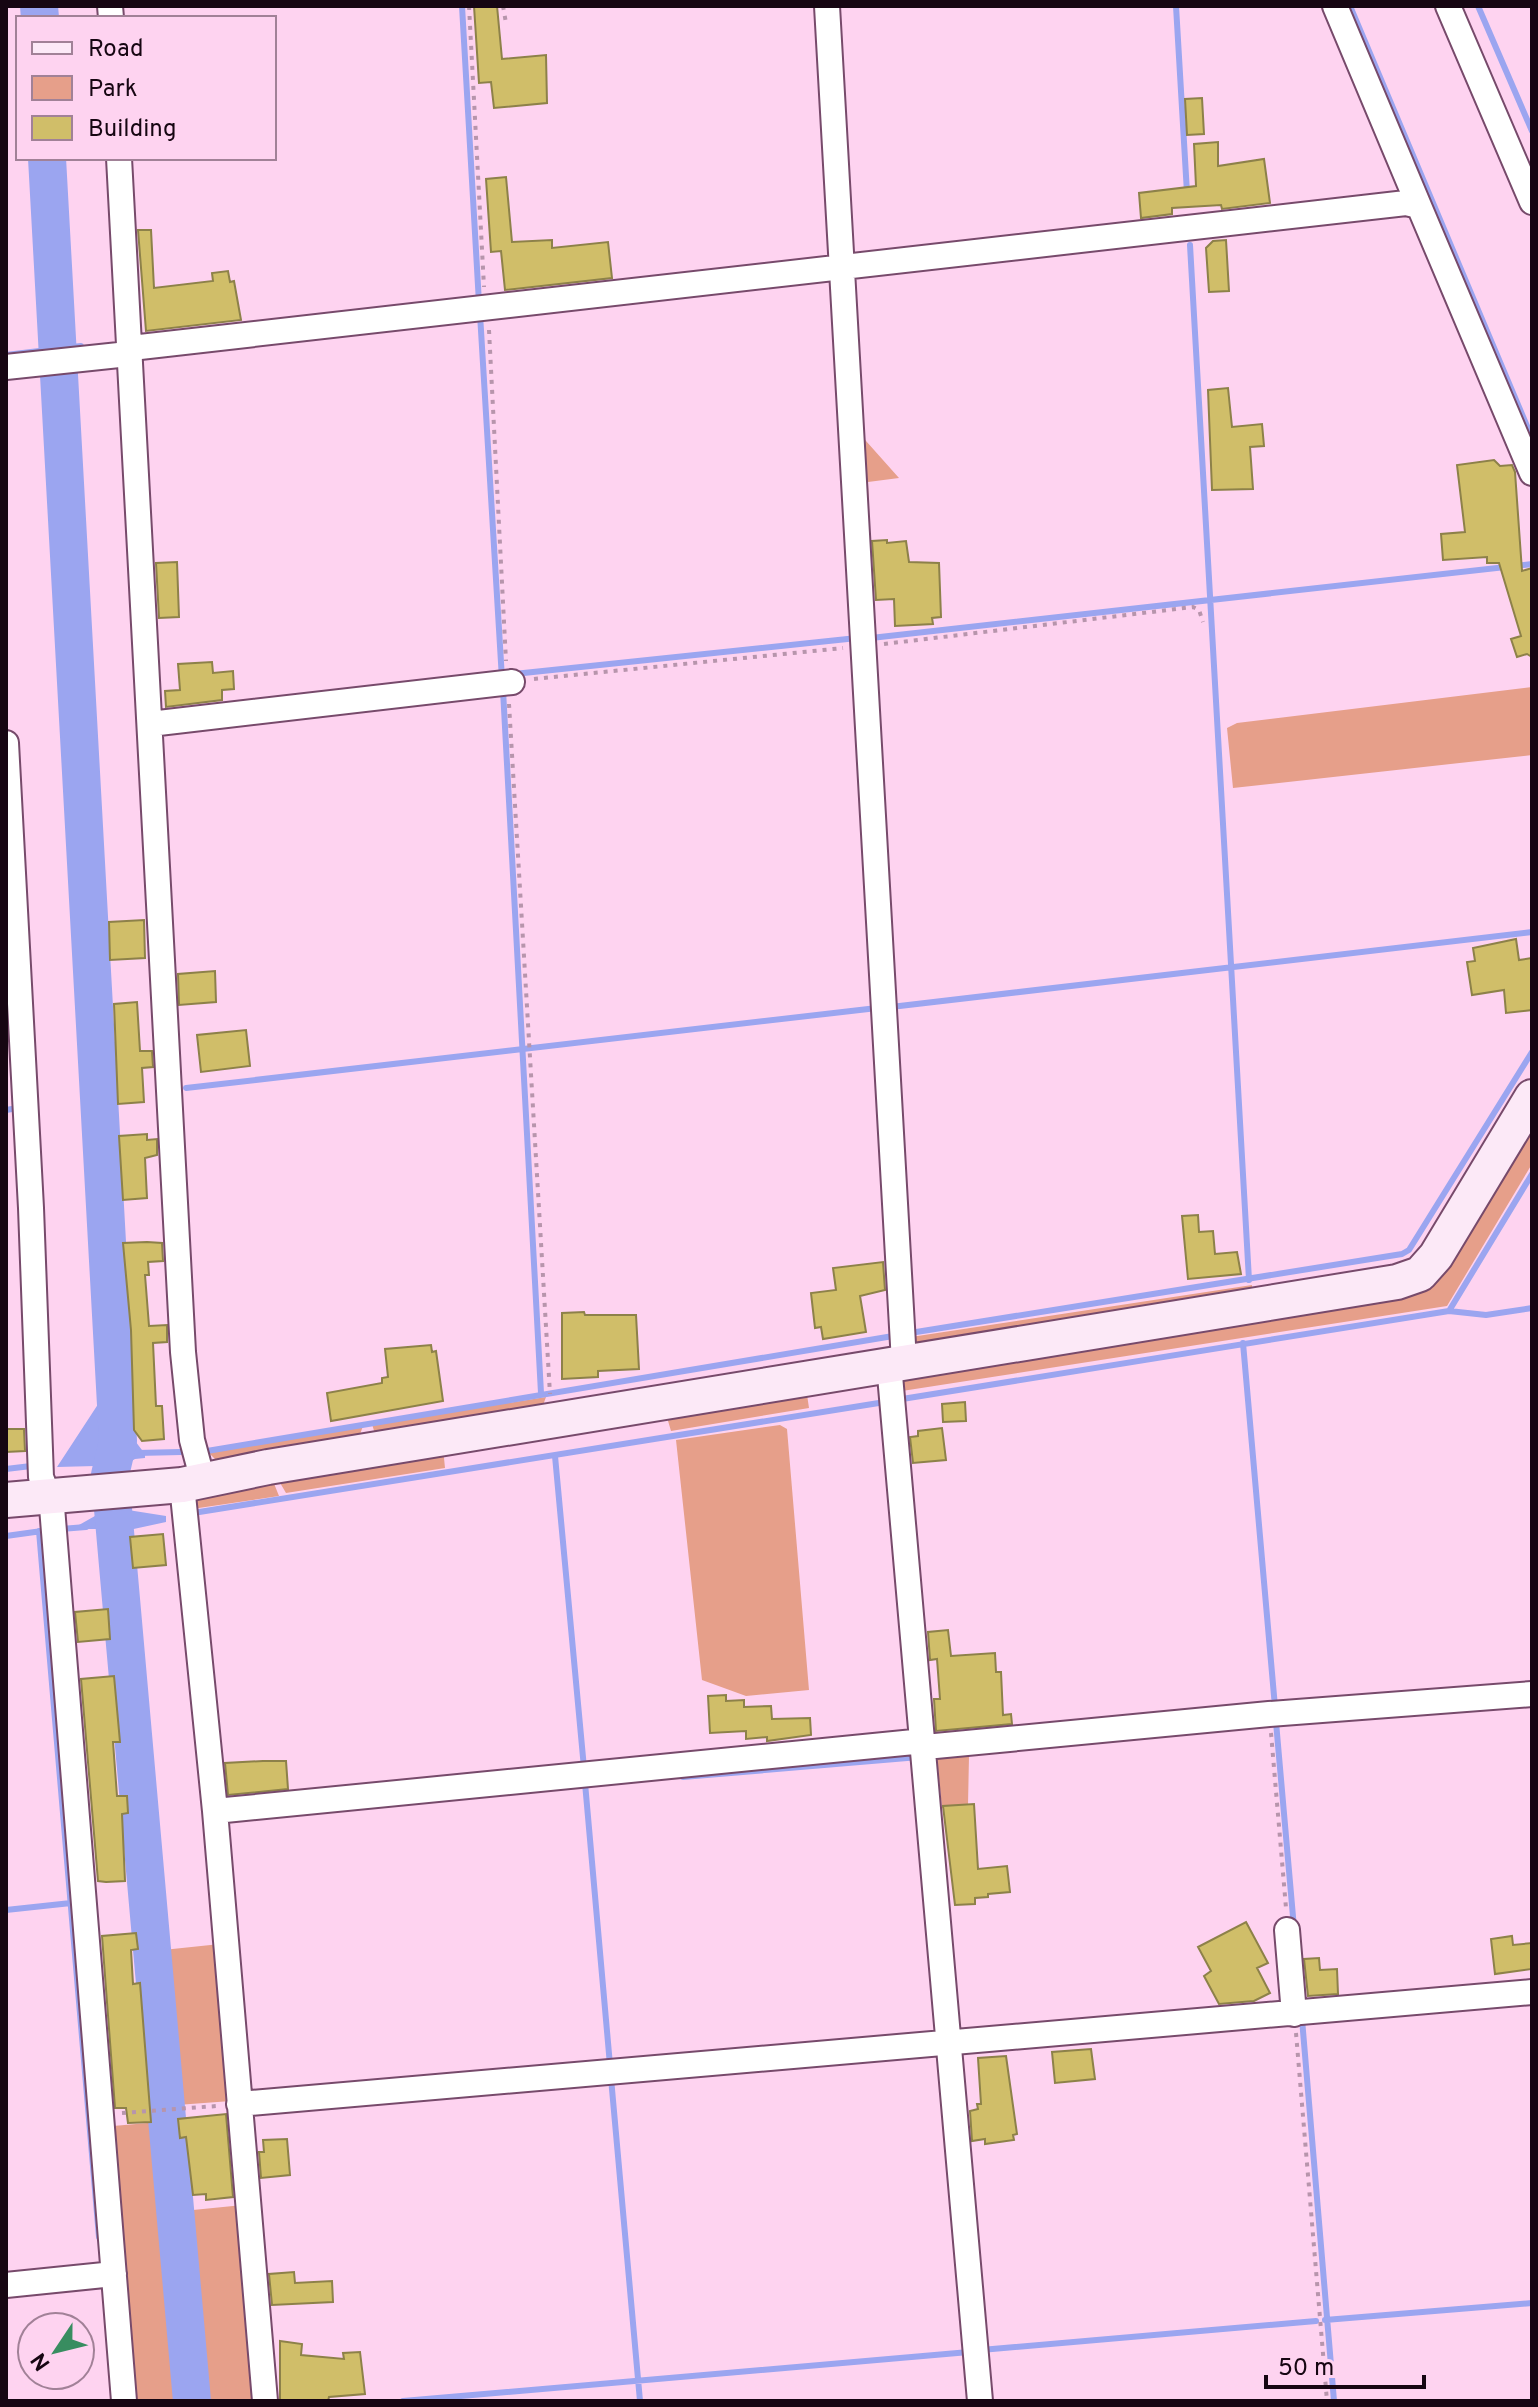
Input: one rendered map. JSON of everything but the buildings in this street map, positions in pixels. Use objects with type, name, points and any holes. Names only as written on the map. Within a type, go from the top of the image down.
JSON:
[{"type":"street","points":[[827,6],[843,267],[856,647],[897,1366],[980,2401]]},
{"type":"street","points":[[1335,6],[1532,473]]},
{"type":"street","points":[[1448,6],[1532,202]]},
{"type":"street","points":[[119,160],[183,1352],[192,1440],[215,1811],[245,2104],[265,2401]]},
{"type":"street","points":[[6,367],[60,361],[129,344],[140,347],[483,305],[1406,203],[1416,198]]},
{"type":"street","points":[[150,724],[506,682]]},
{"type":"street","points":[[6,743],[41,1477],[51,1518],[100,2115],[106,2275],[124,2401]]},
{"type":"street","points":[[6,1500],[51,1518],[111,1492],[193,1483],[268,1467],[1397,1282],[1420,1274],[1436,1256],[1532,1097]]},
{"type":"street","points":[[215,1811],[928,1749],[1269,1714],[1532,1694]]},
{"type":"street","points":[[1287,1930],[1294,2014]]},
{"type":"street","points":[[245,2104],[1532,1992]]},
{"type":"street","points":[[6,2285],[106,2275]]},
{"type":"path","points":[[469,6],[483,305],[549,1386]]},
{"type":"path","points":[[503,6],[506,23]]},
{"type":"path","points":[[506,682],[856,647],[1193,607],[1199,610],[1203,622]]},
{"type":"path","points":[[1269,1714],[1287,1930]]},
{"type":"path","points":[[1294,2014],[1327,2401]]},
{"type":"path","points":[[100,2115],[245,2104]]},
{"type":"green space","points":[[858,432],[899,478],[868,482],[869,512],[865,511]]},
{"type":"green space","points":[[1532,687],[1532,755],[1233,788],[1227,728],[1237,723]]},
{"type":"green space","points":[[1532,1116],[1532,1164],[1447,1306],[902,1391],[900,1377],[1414,1289]]},
{"type":"green space","points":[[1252,1285],[1252,1296],[914,1348],[911,1337]]},
{"type":"green space","points":[[806,1388],[809,1408],[671,1431],[666,1414]]},
{"type":"green space","points":[[546,1397],[542,1408],[375,1434],[372,1424]]},
{"type":"green space","points":[[780,1425],[787,1429],[809,1690],[746,1696],[702,1680],[676,1440]]},
{"type":"green space","points":[[363,1426],[359,1437],[217,1461],[209,1453]]},
{"type":"green space","points":[[443,1448],[445,1468],[286,1493],[279,1481]]},
{"type":"green space","points":[[273,1481],[279,1496],[192,1509],[192,1493]]},
{"type":"green space","points":[[969,1756],[968,1805],[942,1808],[937,1759]]},
{"type":"green space","points":[[220,1944],[231,2101],[177,2105],[163,1950]]},
{"type":"green space","points":[[159,2122],[180,2401],[134,2401],[113,2126]]},
{"type":"green space","points":[[243,2205],[257,2401],[201,2401],[183,2211]]},
{"type":"water","points":[[108,1389],[124,1389],[129,1433],[145,1454],[145,1458],[135,1459],[118,1469],[128,1510],[166,1516],[166,1522],[106,1535],[101,1529],[79,1529],[79,1525],[102,1512],[100,1469],[95,1466],[57,1467]]},
{"type":"waterway","points":[[39,6],[40,16]]},
{"type":"waterway","points":[[462,6],[479,303]]},
{"type":"waterway","points":[[1176,6],[1187,193]]},
{"type":"waterway","points":[[1350,6],[1532,438]]},
{"type":"waterway","points":[[1478,6],[1532,131]]},
{"type":"waterway","points":[[47,160],[118,1441],[110,1475],[192,2401]]},
{"type":"waterway","points":[[1190,245],[1249,1280]]},
{"type":"waterway","points":[[480,314],[502,679]]},
{"type":"waterway","points":[[6,355],[81,346]]},
{"type":"waterway","points":[[871,638],[1532,564]]},
{"type":"waterway","points":[[514,674],[857,638]]},
{"type":"waterway","points":[[503,690],[541,1393]]},
{"type":"waterway","points":[[891,1007],[1532,932]]},
{"type":"waterway","points":[[186,1088],[877,1008]]},
{"type":"waterway","points":[[910,1333],[1402,1254],[1409,1250],[1532,1052]]},
{"type":"waterway","points":[[6,1110],[12,1109]]},
{"type":"waterway","points":[[896,1400],[1449,1311],[1532,1174]]},
{"type":"waterway","points":[[1449,1311],[1486,1315],[1532,1308]]},
{"type":"waterway","points":[[207,1451],[899,1335]]},
{"type":"waterway","points":[[1243,1343],[1275,1707]]},
{"type":"waterway","points":[[193,1513],[885,1402]]},
{"type":"waterway","points":[[137,1453],[181,1452]]},
{"type":"waterway","points":[[555,1456],[584,1768]]},
{"type":"waterway","points":[[6,1469],[31,1466]]},
{"type":"waterway","points":[[61,1529],[86,1527]]},
{"type":"waterway","points":[[39,1531],[99,2237]]},
{"type":"waterway","points":[[6,1536],[42,1531]]},
{"type":"waterway","points":[[1276,1722],[1294,1928]]},
{"type":"waterway","points":[[683,1777],[919,1757]]},
{"type":"waterway","points":[[585,1783],[610,2065]]},
{"type":"waterway","points":[[6,1910],[71,1903]]},
{"type":"waterway","points":[[1302,2019],[1334,2401]]},
{"type":"waterway","points":[[611,2078],[640,2401]]},
{"type":"waterway","points":[[1325,2320],[1532,2303]]},
{"type":"waterway","points":[[981,2350],[1316,2321]]},
{"type":"waterway","points":[[403,2401],[969,2352]]}]
